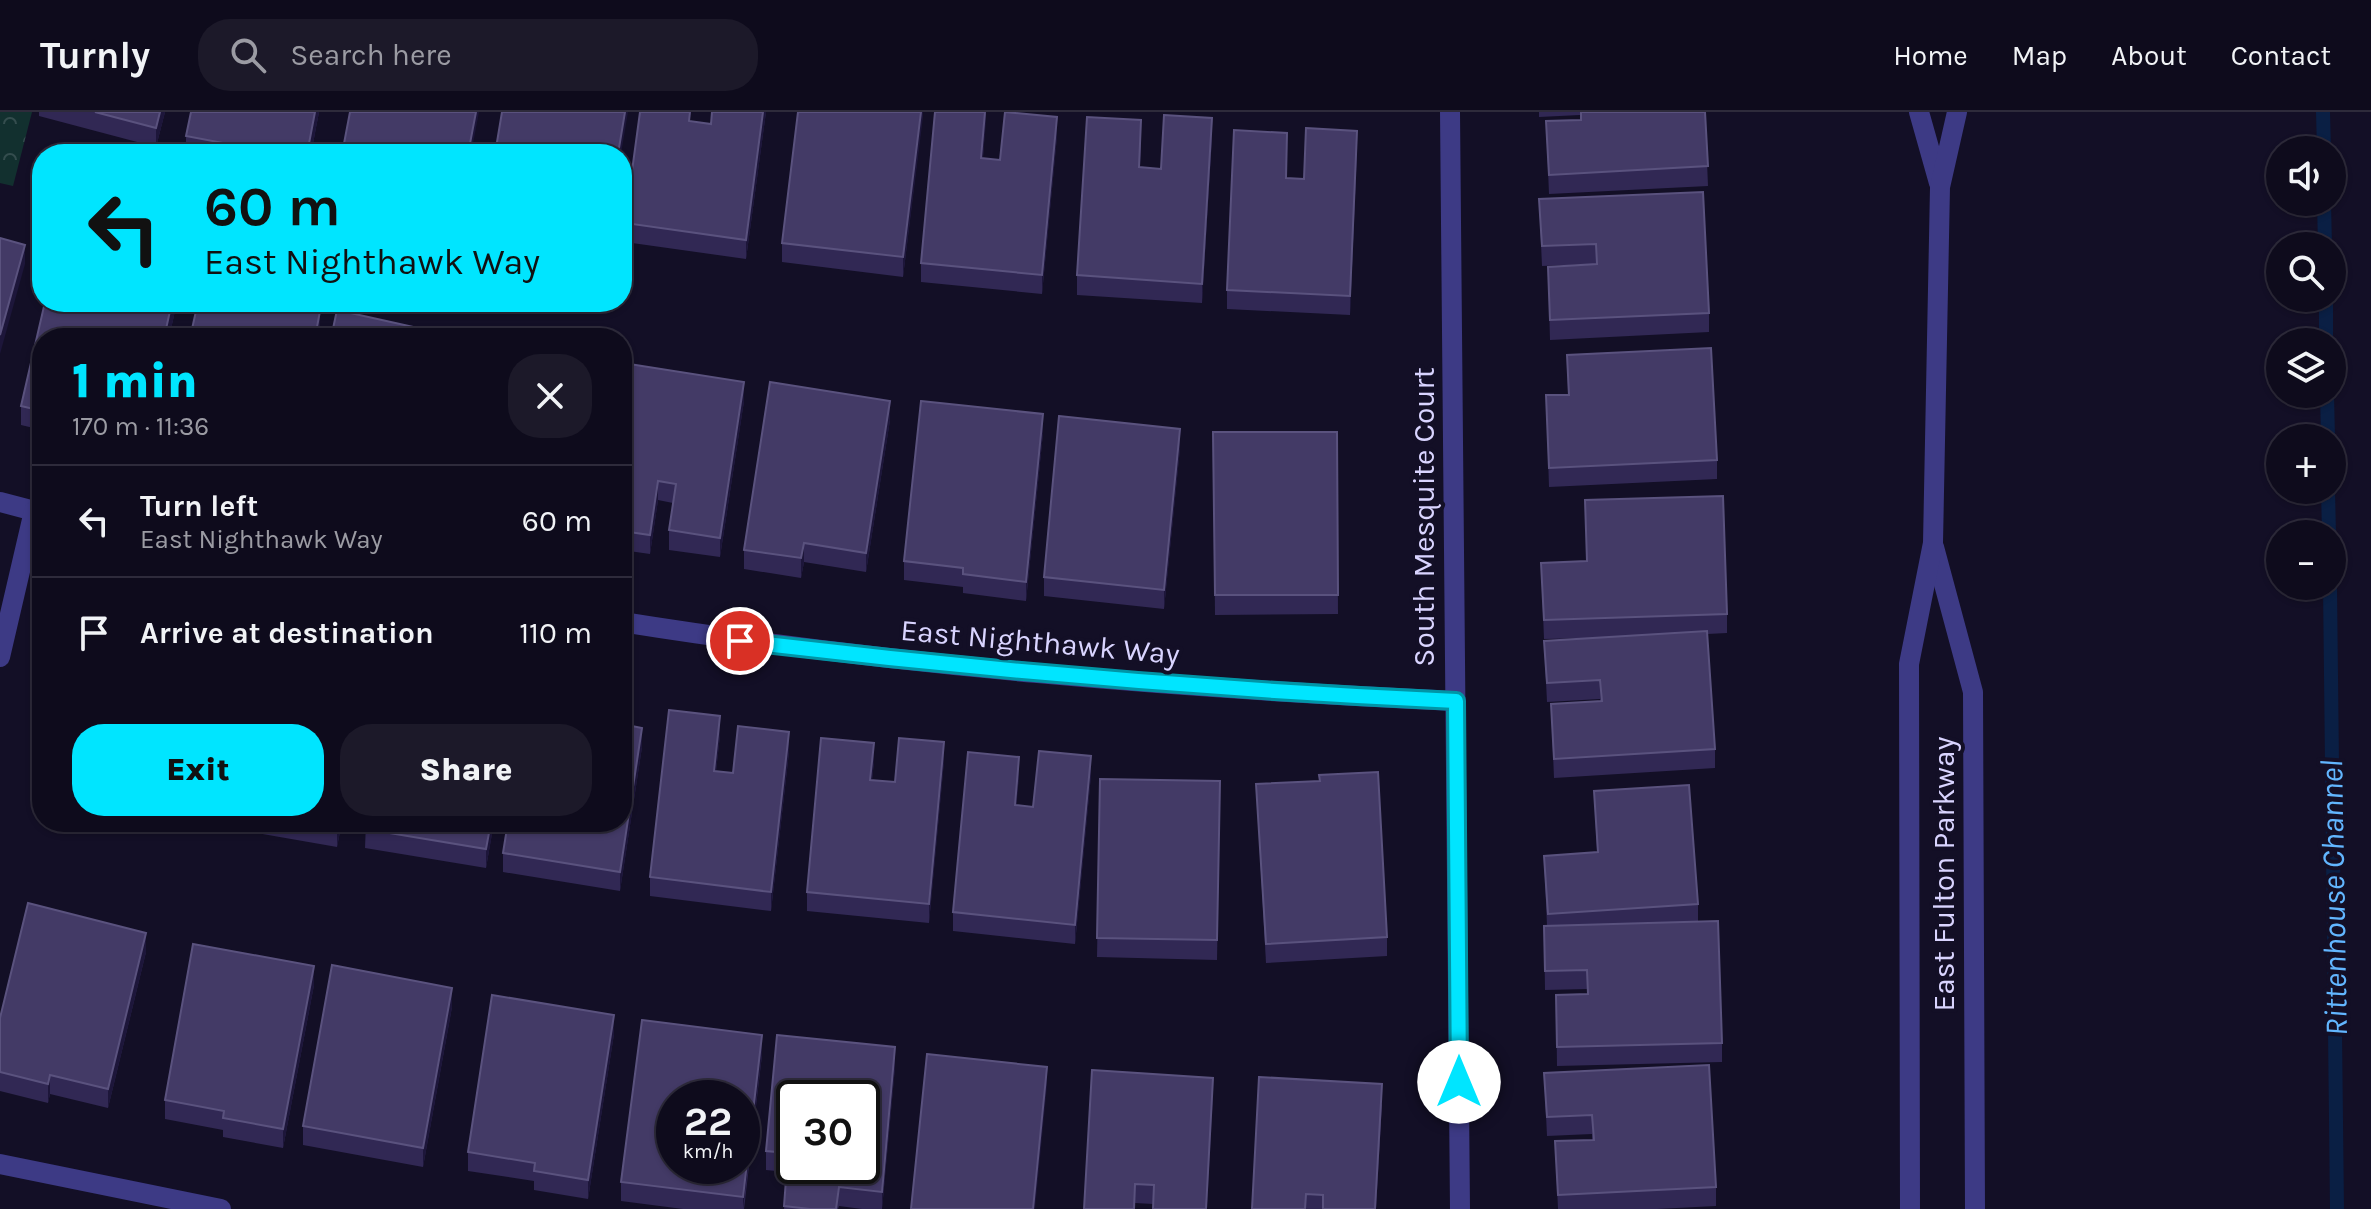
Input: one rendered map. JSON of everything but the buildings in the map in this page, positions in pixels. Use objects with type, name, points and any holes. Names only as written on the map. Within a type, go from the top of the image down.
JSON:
[{"type":"street","name":"South Mesquite Court","points":[[1450,112],[1460,1209]]},
{"type":"street","name":"East Fulton Parkway","points":[[1919,112],[1940,187]]},
{"type":"street","name":"East Fulton Parkway","points":[[1910,1209],[1909,664],[1933,543],[1940,187],[1957,112]]},
{"type":"street","points":[[0,502],[32,510]]},
{"type":"street","points":[[0,657],[32,535]]},
{"type":"street","name":"East Fulton Parkway","points":[[1933,543],[1973,692],[1975,1209]]},
{"type":"street","name":"East Nighthawk Way","points":[[632,623],[918,663],[1265,692],[1456,701]]},
{"type":"street","points":[[0,1164],[221,1209]]},
{"type":"green space","points":[[0,112],[32,112],[13,186],[0,183]]},
{"type":"waterway","name":"Rittenhouse Channel","points":[[2323,112],[2324,136]]},
{"type":"waterway","name":"Rittenhouse Channel","points":[[2324,216],[2325,232]]},
{"type":"waterway","name":"Rittenhouse Channel","points":[[2326,312],[2326,328]]},
{"type":"waterway","name":"Rittenhouse Channel","points":[[2327,408],[2328,424]]},
{"type":"waterway","name":"Rittenhouse Channel","points":[[2328,504],[2329,520]]},
{"type":"waterway","name":"Rittenhouse Channel","points":[[2330,600],[2337,1209]]},
{"type":"route","points":[[740,641],[918,663],[1265,692],[1456,701],[1459,1082]]}]
